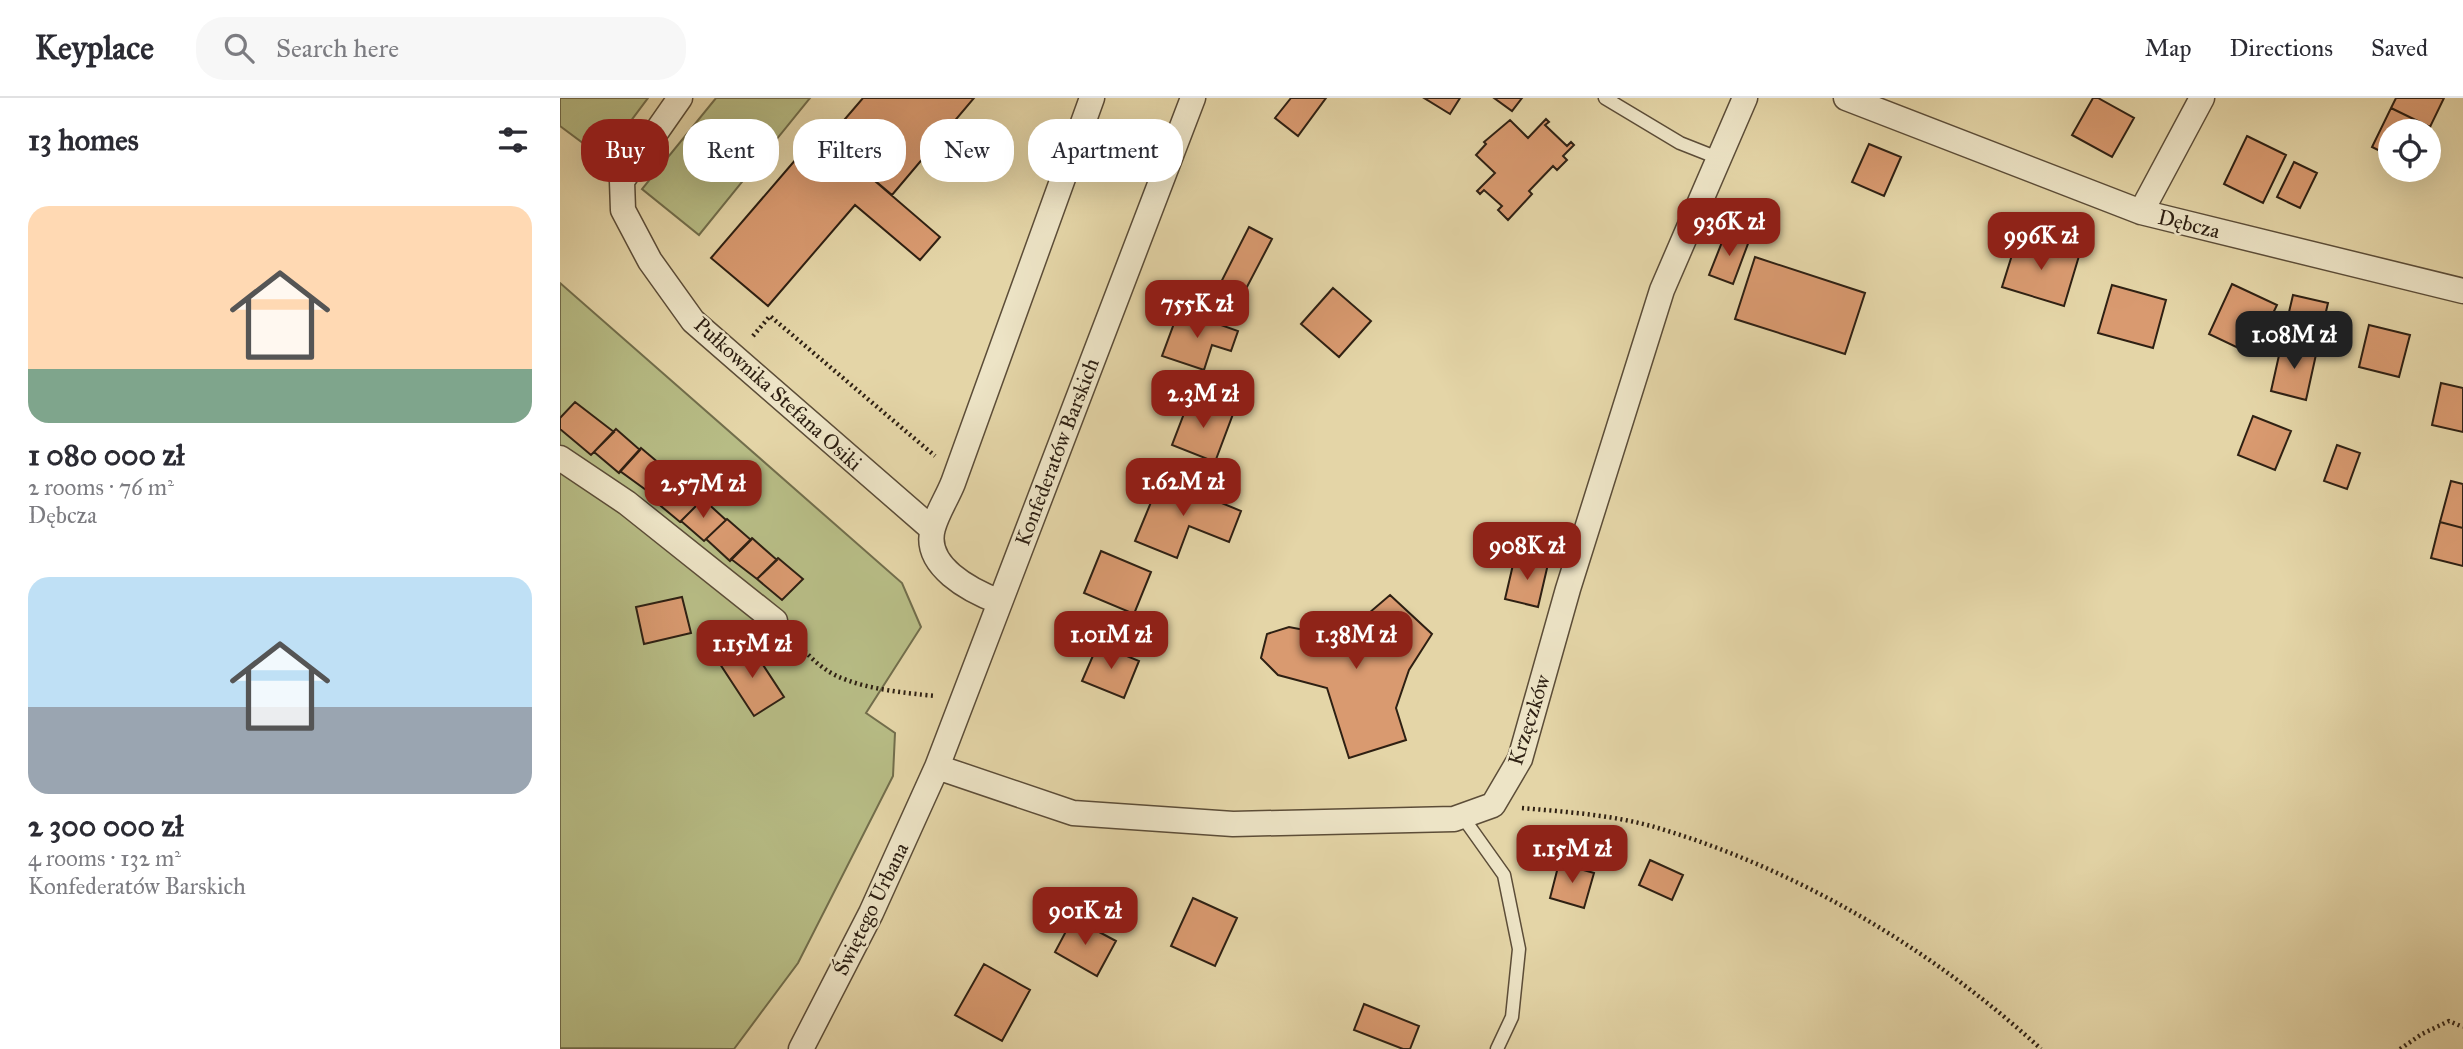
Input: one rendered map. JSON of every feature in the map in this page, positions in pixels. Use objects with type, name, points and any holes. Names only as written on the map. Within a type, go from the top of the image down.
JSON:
[{"type":"street","name":"Pułkownika Stefana Osiki","points":[[680,98],[622,181],[623,210],[650,261],[693,321],[932,529]]},
{"type":"street","points":[[1000,602],[973,591],[950,576],[931,547],[932,529],[953,483],[1092,98]]},
{"type":"street","name":"Konfederatów Barskich","points":[[937,767],[1193,98]]},
{"type":"street","name":"Krzęczków","points":[[1493,805],[1520,759],[1568,589],[1662,290],[1745,98]]},
{"type":"street","name":"Dębcza","points":[[1846,98],[2141,212],[2463,291]]},
{"type":"street","points":[[2141,212],[2202,98]]},
{"type":"street","points":[[560,458],[627,503],[775,621]]},
{"type":"street","points":[[937,767],[1073,813],[1233,824],[1454,818],[1493,805]]},
{"type":"street","name":"Świętego Urbana","points":[[801,1048],[871,913],[937,767]]},
{"type":"lane","points":[[1605,98],[1680,143],[1718,158]]},
{"type":"lane","points":[[1462,816],[1504,874],[1518,949],[1512,1017],[1497,1049]]},
{"type":"path","points":[[735,358],[770,316],[941,461]]},
{"type":"path","points":[[775,621],[825,669],[845,680],[912,694]]},
{"type":"path","points":[[1493,805],[1574,812],[1656,827],[1733,854],[1843,907],[1921,953],[2001,1013],[2041,1049]]},
{"type":"path","points":[[2400,1049],[2422,1034],[2449,1021],[2463,1027]]},
{"type":"green space","points":[[560,98],[648,98],[632,119],[581,119],[581,142],[560,126]]},
{"type":"green space","points":[[716,98],[810,98],[779,136],[779,119],[699,119]]},
{"type":"green space","points":[[683,139],[683,182],[742,182],[699,235],[642,189],[648,182],[669,182],[669,156]]},
{"type":"green space","points":[[560,283],[902,583],[921,627],[866,713],[895,733],[893,776],[798,963],[734,1049],[560,1048]]},
{"type":"building","points":[[863,98],[974,98],[956,119],[920,119],[920,162],[906,178],[906,119],[845,119]]},
{"type":"building","points":[[1291,98],[1326,98],[1298,136],[1275,118]]},
{"type":"building","points":[[1424,98],[1460,98],[1450,114]]},
{"type":"building","points":[[1494,98],[1522,98],[1512,111]]},
{"type":"building","points":[[2093,98],[2098,98],[2134,118],[2112,157],[2072,135]]},
{"type":"building","points":[[2396,98],[2444,98],[2434,119],[2414,119],[2391,108]]},
{"type":"building","points":[[2391,108],[2414,119],[2386,119]]},
{"type":"building","points":[[1546,119],[1549,122],[1545,125],[1567,146],[1571,142],[1574,145],[1563,156],[1567,160],[1557,170],[1553,166],[1529,191],[1532,194],[1508,220],[1498,210],[1502,206],[1484,190],[1480,194],[1477,191],[1495,173],[1476,155],[1486,144],[1484,142],[1510,120],[1528,138]]},
{"type":"building","points":[[2378,135],[2378,150],[2372,147]]},
{"type":"building","points":[[2247,136],[2286,155],[2263,203],[2224,184]]},
{"type":"building","points":[[1869,144],[1901,157],[1884,196],[1852,182]]},
{"type":"building","points":[[2294,162],[2317,173],[2300,208],[2277,197]]},
{"type":"building","points":[[793,163],[793,182],[876,182],[940,237],[920,260],[855,205],[768,306],[711,258]]},
{"type":"building","points":[[877,182],[903,182],[892,195]]},
{"type":"building","points":[[1249,227],[1272,239],[1237,306],[1215,294]]},
{"type":"building","points":[[1726,232],[1749,241],[1733,284],[1709,275]]},
{"type":"building","points":[[2017,239],[2079,256],[2064,306],[2002,287]]},
{"type":"building","points":[[1755,257],[1865,293],[1845,354],[1735,319]]},
{"type":"building","points":[[2232,284],[2277,305],[2253,355],[2209,334]]},
{"type":"building","points":[[2112,285],[2166,300],[2153,348],[2098,333]]},
{"type":"building","points":[[1333,288],[1371,321],[1339,357],[1301,324]]},
{"type":"building","points":[[2293,295],[2328,303],[2317,350],[2282,342]]},
{"type":"building","points":[[1179,310],[1238,331],[1231,351],[1212,345],[1204,370],[1162,356]]},
{"type":"building","points":[[2369,325],[2410,335],[2399,377],[2359,367]]},
{"type":"building","points":[[2282,342],[2317,350],[2306,400],[2271,391]]},
{"type":"building","points":[[2441,383],[2463,388],[2463,432],[2432,425]]},
{"type":"building","points":[[1190,398],[1233,414],[1215,462],[1172,445]]},
{"type":"building","points":[[575,402],[614,432],[591,455],[560,429],[560,418]]},
{"type":"building","points":[[2253,416],[2291,431],[2275,470],[2238,455]]},
{"type":"building","points":[[616,429],[640,450],[619,473],[594,452]]},
{"type":"building","points":[[2337,445],[2360,453],[2347,489],[2324,481]]},
{"type":"building","points":[[641,448],[666,469],[646,490],[620,471]]},
{"type":"building","points":[[1161,478],[1241,511],[1229,542],[1189,526],[1177,558],[1135,541]]},
{"type":"building","points":[[677,480],[701,501],[680,522],[656,502]]},
{"type":"building","points":[[2451,481],[2463,484],[2463,528],[2440,522]]},
{"type":"building","points":[[703,499],[726,520],[704,541],[681,521]]},
{"type":"building","points":[[727,519],[751,540],[730,561],[706,539]]},
{"type":"building","points":[[2440,522],[2463,528],[2463,566],[2431,558]]},
{"type":"building","points":[[752,538],[777,560],[757,579],[731,559]]},
{"type":"building","points":[[1101,551],[1151,572],[1134,614],[1084,593]]},
{"type":"building","points":[[1515,556],[1548,564],[1538,607],[1505,599]]},
{"type":"building","points":[[778,558],[803,579],[782,600],[757,579]]},
{"type":"building","points":[[1390,595],[1432,634],[1409,670],[1396,708],[1406,740],[1349,758],[1327,688],[1278,675],[1261,658],[1267,634],[1289,627],[1341,637]]},
{"type":"building","points":[[682,597],[691,633],[644,644],[636,607]]},
{"type":"building","points":[[1098,644],[1139,661],[1124,698],[1082,681]]},
{"type":"building","points":[[750,645],[784,697],[754,716],[720,664]]},
{"type":"building","points":[[1650,860],[1683,875],[1672,900],[1639,885]]},
{"type":"building","points":[[1559,863],[1594,873],[1584,908],[1550,898]]},
{"type":"building","points":[[1193,898],[1237,918],[1215,966],[1171,946]]},
{"type":"building","points":[[1073,918],[1116,941],[1097,976],[1055,952]]},
{"type":"building","points":[[984,964],[1030,990],[1002,1041],[955,1015]]},
{"type":"building","points":[[1364,1004],[1419,1026],[1410,1049],[1403,1049],[1354,1030]]}]
